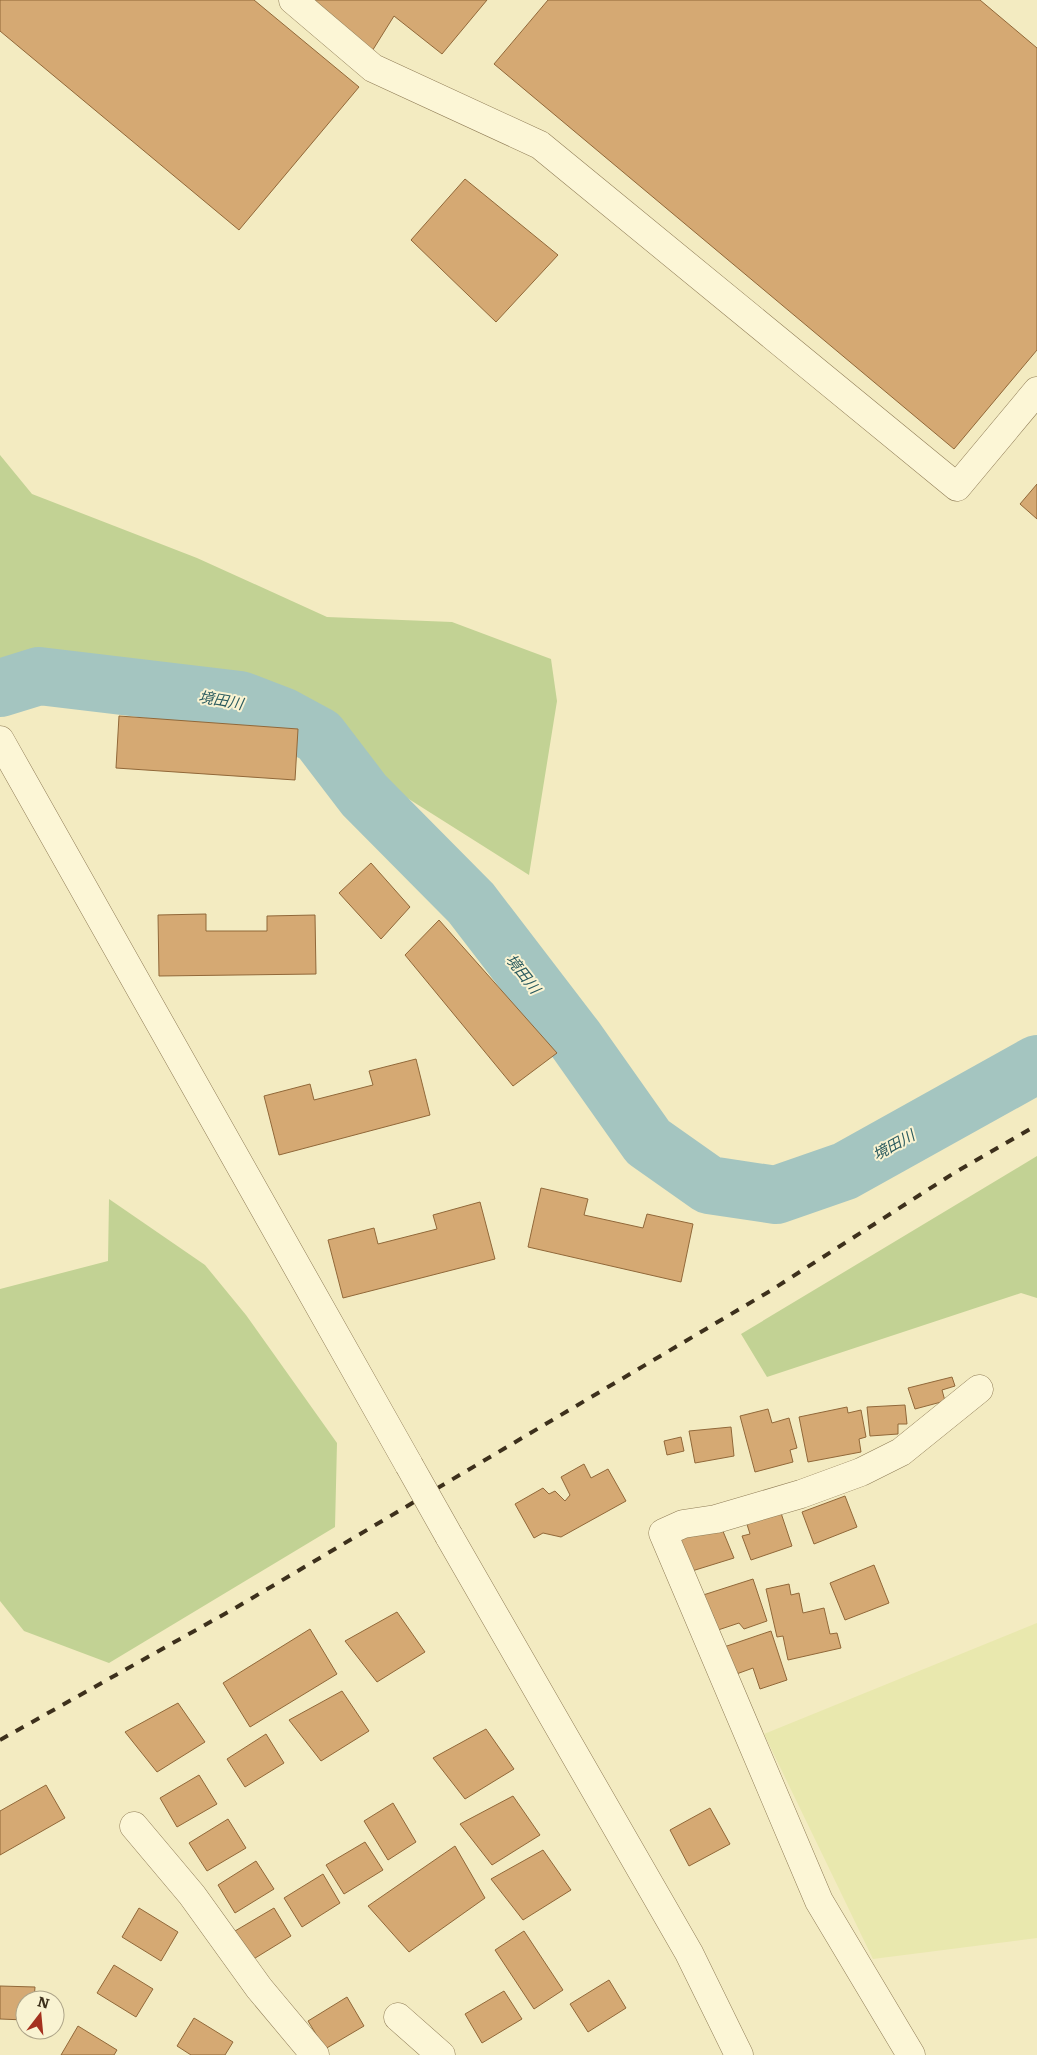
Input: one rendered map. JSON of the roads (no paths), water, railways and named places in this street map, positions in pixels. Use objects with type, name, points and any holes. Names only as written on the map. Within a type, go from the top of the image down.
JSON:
[{"type":"street","points":[[293,0],[374,68],[540,145],[957,487],[1037,391]]},
{"type":"street","points":[[0,740],[449,1536],[690,1953],[739,2055]]},
{"type":"street","points":[[912,2055],[820,1901],[663,1532],[684,1524],[716,1519],[861,1472],[902,1452],[979,1389]]},
{"type":"street","points":[[134,1826],[192,1895],[259,1988],[315,2055]]},
{"type":"street","points":[[398,2017],[441,2055]]},
{"type":"waterway","name":"境田川","points":[[0,688],[39,676],[240,700],[282,716],[319,736],[364,795],[471,903],[576,1040],[648,1142],[709,1185],[776,1195],[845,1171],[1037,1064]]},
{"type":"railway","points":[[0,1740],[237,1607],[770,1291],[954,1173],[1037,1125]]}]
